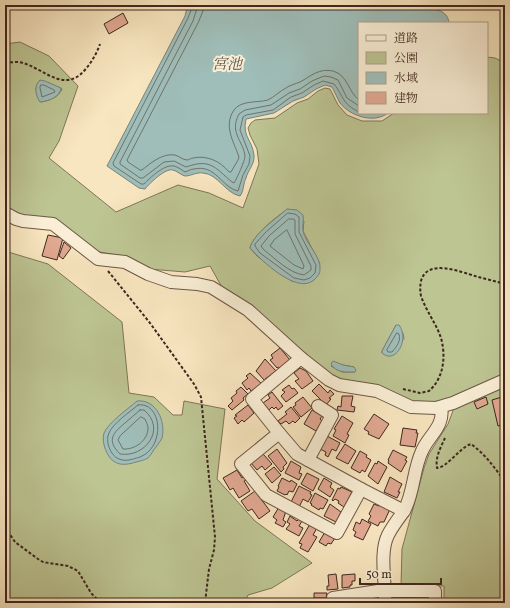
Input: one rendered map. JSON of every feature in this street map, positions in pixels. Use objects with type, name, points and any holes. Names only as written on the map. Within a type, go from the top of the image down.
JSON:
[{"type":"street","points":[[5,213],[23,221],[53,224],[98,259],[125,262],[148,274],[171,282],[197,284],[211,287],[248,310],[301,358],[329,380],[339,385],[377,391],[411,407],[441,407],[505,380]]},
{"type":"street","points":[[301,358],[252,399],[297,454],[404,511]]},
{"type":"street","points":[[308,460],[332,415],[318,406]]},
{"type":"street","points":[[385,597],[385,545],[388,535],[404,511],[409,500],[422,451],[441,422],[441,407]]},
{"type":"street","points":[[279,433],[242,464],[266,495],[337,533],[361,489]]},
{"type":"street","points":[[333,603],[333,598],[385,597],[435,591],[435,603]]},
{"type":"path","points":[[5,62],[22,62],[49,75],[62,80],[70,81],[82,72],[97,53],[100,44]]},
{"type":"path","points":[[98,259],[150,323],[194,384],[201,397],[215,537],[205,603]]},
{"type":"path","points":[[399,388],[414,392],[429,391],[440,379],[442,372],[443,353],[441,338],[421,294],[421,282],[425,273],[431,269],[444,268],[505,284]]},
{"type":"path","points":[[447,433],[437,456],[437,468],[445,465],[464,446],[471,444],[486,456],[505,482]]},
{"type":"path","points":[[5,527],[10,537],[15,542],[38,559],[43,562],[68,566],[78,572],[91,594],[101,603]]},
{"type":"green space","points":[[20,42],[49,56],[78,86],[59,141],[49,158],[116,212],[178,185],[209,193],[243,208],[259,164],[257,149],[248,128],[251,123],[255,120],[275,118],[297,103],[308,99],[318,91],[325,88],[330,89],[338,105],[347,115],[362,121],[382,121],[392,114],[488,114],[488,57],[495,58],[505,62],[505,365],[502,368],[501,374],[505,374],[447,402],[410,403],[341,381],[325,373],[223,289],[210,266],[185,272],[149,269],[122,256],[94,251],[29,217],[10,212],[5,204],[5,44]],"holes":[[[58,87],[62,89],[56,97],[41,102],[38,98],[36,88]],[[288,209],[304,221],[303,231],[320,264],[293,282],[257,256],[250,248],[260,232]],[[396,325],[403,333],[404,339],[382,353]],[[343,365],[354,367],[355,372],[342,372],[331,366]]]},
{"type":"green space","points":[[5,251],[48,264],[122,322],[129,393],[154,397],[173,415],[182,415],[184,401],[225,409],[217,479],[255,521],[312,563],[272,588],[248,595],[244,603],[5,603]]},
{"type":"green space","points":[[505,385],[505,603],[444,603],[444,586],[401,586],[402,549],[424,468],[429,454],[448,424],[454,408]]},
{"type":"water","name":"宮池","points":[[202,5],[414,5],[440,11],[444,13],[449,22],[358,22],[358,114],[386,114],[376,118],[356,115],[344,108],[332,87],[325,85],[304,97],[293,101],[274,113],[246,119],[245,130],[253,150],[254,158],[240,196],[230,191],[208,174],[200,173],[185,176],[173,170],[166,171],[145,189],[139,188],[107,166],[185,16],[187,8],[190,6],[196,7]]},
{"type":"water","points":[[40,80],[61,88],[59,94],[50,100],[40,102],[36,94],[36,85]]},
{"type":"water","points":[[287,209],[297,210],[303,215],[304,236],[316,255],[320,265],[318,275],[314,280],[307,283],[298,283],[289,280],[262,260],[250,248],[260,232]]},
{"type":"water","points":[[396,325],[399,325],[402,331],[402,344],[396,353],[392,356],[387,356],[382,353],[382,351]]},
{"type":"water","points":[[333,361],[354,367],[356,370],[355,372],[345,372],[338,370],[331,364]]},
{"type":"water","points":[[137,401],[144,401],[154,407],[158,412],[161,418],[163,431],[162,438],[147,459],[128,464],[117,463],[109,457],[105,449],[103,441],[104,433],[114,420]]},
{"type":"building","points":[[132,5],[141,5],[134,9]]},
{"type":"building","points":[[123,13],[128,23],[109,34],[104,24]]},
{"type":"building","points":[[48,235],[63,238],[57,260],[42,256]]},
{"type":"building","points":[[64,242],[71,248],[63,259],[59,256]]},
{"type":"building","points":[[280,348],[290,360],[280,368],[277,368],[270,360],[273,358],[271,355]]},
{"type":"building","points":[[265,359],[276,371],[265,379],[265,381],[256,371]]},
{"type":"building","points":[[300,368],[306,371],[313,381],[302,389],[295,381],[299,379],[294,373]]},
{"type":"building","points":[[250,373],[262,384],[251,391],[249,388],[247,390],[242,383],[248,378],[246,376]]},
{"type":"building","points":[[319,384],[328,393],[330,390],[334,394],[329,398],[331,399],[326,405],[312,391]]},
{"type":"building","points":[[289,385],[298,393],[286,402],[281,396],[285,392],[282,390]]},
{"type":"building","points":[[241,387],[248,394],[243,398],[244,400],[232,410],[228,406],[233,401],[231,398]]},
{"type":"building","points":[[272,392],[283,406],[278,410],[276,407],[274,409],[272,407],[269,410],[263,403],[270,398],[268,395]]},
{"type":"building","points":[[342,396],[353,396],[351,406],[355,407],[354,412],[337,410],[338,406],[341,407]]},
{"type":"building","points":[[505,396],[505,424],[498,426],[492,400]]},
{"type":"building","points":[[303,397],[312,408],[301,417],[293,407],[296,405],[295,403]]},
{"type":"building","points":[[486,397],[488,404],[477,409],[474,402]]},
{"type":"building","points":[[248,405],[254,413],[244,422],[242,420],[238,424],[234,418],[237,416],[235,415]]},
{"type":"building","points":[[291,407],[300,418],[295,423],[293,421],[289,424],[286,421],[281,424],[278,421],[287,414],[285,412]]},
{"type":"building","points":[[312,410],[322,416],[320,419],[322,421],[316,431],[304,424]]},
{"type":"building","points":[[374,414],[389,424],[379,439],[368,434],[369,432],[364,429]]},
{"type":"building","points":[[342,416],[353,423],[347,434],[349,435],[345,443],[333,436],[336,430],[334,429]]},
{"type":"building","points":[[403,428],[417,430],[416,433],[418,433],[415,447],[400,445]]},
{"type":"building","points":[[327,436],[340,443],[336,451],[332,449],[328,457],[325,455],[326,452],[320,449]]},
{"type":"building","points":[[345,444],[356,451],[348,464],[336,458]]},
{"type":"building","points":[[277,449],[287,463],[281,472],[268,456]]},
{"type":"building","points":[[393,450],[407,457],[405,460],[407,461],[401,472],[388,463]]},
{"type":"building","points":[[360,451],[367,455],[366,457],[371,460],[365,472],[362,470],[360,473],[351,468]]},
{"type":"building","points":[[263,454],[272,464],[265,470],[262,466],[257,470],[251,463]]},
{"type":"building","points":[[291,461],[301,467],[299,473],[302,474],[299,480],[285,473]]},
{"type":"building","points":[[378,461],[387,467],[378,484],[368,476],[375,463],[377,464]]},
{"type":"building","points":[[274,467],[281,475],[272,483],[265,474]]},
{"type":"building","points":[[237,470],[242,478],[245,476],[247,480],[244,481],[250,491],[239,498],[233,488],[230,490],[223,478]]},
{"type":"building","points":[[307,473],[319,479],[313,491],[301,484]]},
{"type":"building","points":[[390,477],[402,484],[397,498],[384,492]]},
{"type":"building","points":[[282,478],[290,482],[291,480],[297,484],[293,492],[289,491],[287,495],[285,495],[277,491]]},
{"type":"building","points":[[324,478],[332,483],[330,487],[334,490],[330,497],[318,489]]},
{"type":"building","points":[[299,486],[311,492],[310,494],[312,495],[308,502],[303,499],[299,507],[291,502]]},
{"type":"building","points":[[341,487],[352,492],[344,507],[338,503],[339,501],[335,499],[333,501],[332,500],[338,488],[340,489]]},
{"type":"building","points":[[255,491],[270,511],[259,519],[252,509],[248,511],[241,501]]},
{"type":"building","points":[[315,493],[328,500],[323,509],[320,508],[319,510],[310,503]]},
{"type":"building","points":[[330,504],[341,512],[336,522],[324,516]]},
{"type":"building","points":[[374,504],[379,506],[380,504],[390,509],[384,522],[380,522],[378,526],[368,521],[371,516],[369,514]]},
{"type":"building","points":[[279,507],[286,511],[283,520],[286,522],[283,527],[275,523],[277,520],[273,517]]},
{"type":"building","points":[[290,516],[297,521],[299,519],[302,521],[299,526],[303,528],[299,536],[286,529],[290,524],[287,522]]},
{"type":"building","points":[[362,519],[371,524],[363,540],[354,536],[356,532],[353,530],[356,522],[360,524]]},
{"type":"building","points":[[310,524],[317,528],[313,535],[317,537],[308,552],[300,548],[302,544],[299,543]]},
{"type":"building","points":[[325,532],[335,538],[331,544],[328,543],[326,546],[319,542]]},
{"type":"building","points":[[336,574],[338,589],[327,590],[327,586],[329,586],[328,575]]},
{"type":"building","points":[[355,574],[355,581],[352,581],[352,585],[350,585],[350,587],[342,588],[342,575]]},
{"type":"building","points":[[314,593],[327,593],[326,598],[314,598]]},
{"type":"building","points":[[418,594],[429,596],[429,603],[418,603]]},
{"type":"building","points":[[396,595],[410,596],[410,603],[396,603]]},
{"type":"building","points":[[309,600],[323,601],[323,603],[309,603]]},
{"type":"building","points":[[362,600],[373,601],[373,603],[361,603]]}]
